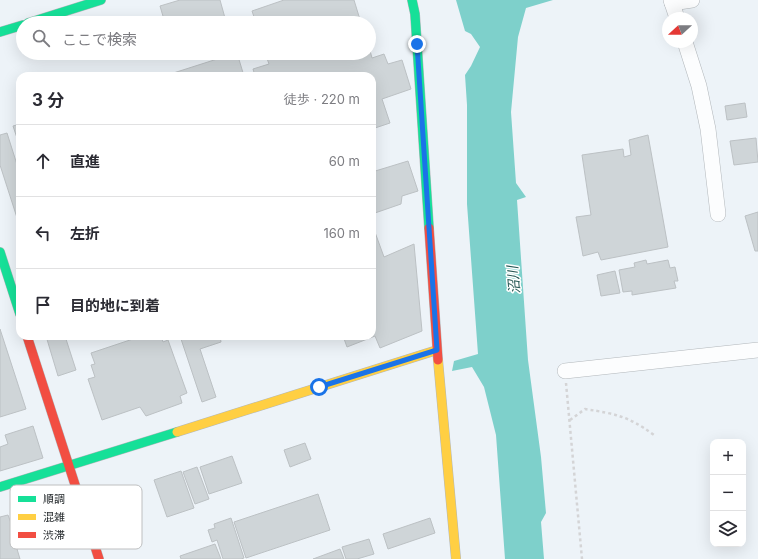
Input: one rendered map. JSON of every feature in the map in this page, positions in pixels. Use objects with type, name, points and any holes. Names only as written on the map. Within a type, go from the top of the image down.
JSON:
[{"type":"street","points":[[50,16],[100,0]]},
{"type":"street","points":[[412,0],[415,14],[437,350],[456,559]]},
{"type":"street","points":[[675,12],[672,1],[692,0]]},
{"type":"street","points":[[0,32],[16,26]]},
{"type":"street","points":[[687,48],[699,86],[708,129],[718,214]]},
{"type":"street","points":[[0,252],[16,302]]},
{"type":"street","points":[[28,340],[74,485]]},
{"type":"street","points":[[0,486],[437,350]]},
{"type":"street","points":[[565,371],[758,350]]},
{"type":"street","points":[[95,549],[98,559]]},
{"type":"path","points":[[565,371],[582,559]]},
{"type":"path","points":[[570,420],[585,409],[635,421],[654,435]]},
{"type":"water","name":"沼川","points":[[456,0],[553,0],[526,8],[518,37],[511,112],[516,183],[526,197],[517,200],[528,360],[541,457],[546,513],[541,522],[544,559],[505,559],[496,435],[484,387],[472,367],[452,371],[454,361],[478,354],[467,204],[467,105],[465,75],[480,47],[471,34],[465,31]]},
{"type":"building","points":[[180,0],[220,0],[224,16],[163,16],[160,6]]},
{"type":"building","points":[[284,0],[354,0],[359,16],[254,16],[252,11]]},
{"type":"building","points":[[384,54],[388,64],[402,60],[411,89],[382,99],[390,123],[376,128],[376,72],[254,72],[253,69],[269,64],[268,60],[376,60],[376,57]]},
{"type":"building","points":[[214,60],[239,60],[243,72],[177,72]]},
{"type":"building","points":[[745,103],[747,117],[727,120],[725,106]]},
{"type":"building","points":[[16,125],[16,135],[13,126]]},
{"type":"building","points":[[7,133],[16,161],[16,215],[0,165],[0,135]]},
{"type":"building","points":[[648,135],[668,247],[601,260],[598,252],[583,256],[576,217],[591,215],[582,155],[623,149],[624,157],[631,155],[629,140]]},
{"type":"building","points":[[756,138],[758,162],[734,165],[730,141]]},
{"type":"building","points":[[408,161],[418,191],[402,196],[401,204],[376,213],[376,171]]},
{"type":"building","points":[[758,212],[758,251],[755,251],[745,216]]},
{"type":"building","points":[[376,235],[384,257],[414,244],[422,331],[380,348],[376,338]]},
{"type":"building","points":[[646,260],[647,264],[668,260],[670,268],[675,267],[678,281],[674,281],[676,288],[632,295],[632,291],[623,292],[619,270],[635,267],[634,263]]},
{"type":"building","points":[[615,271],[620,293],[601,296],[597,275]]},
{"type":"building","points":[[0,329],[26,409],[0,417]]},
{"type":"building","points":[[47,340],[66,340],[76,370],[58,376]]},
{"type":"building","points":[[130,340],[162,340],[163,342],[168,340],[187,393],[180,396],[182,403],[146,416],[140,407],[102,420],[88,379],[95,377],[91,365],[95,364],[91,353]]},
{"type":"building","points":[[181,340],[221,340],[221,342],[200,349],[216,397],[202,402]]},
{"type":"building","points":[[344,340],[365,340],[347,347]]},
{"type":"building","points":[[33,426],[43,458],[0,471],[0,447],[8,444],[5,435]]},
{"type":"building","points":[[305,443],[311,459],[290,467],[284,450]]},
{"type":"building","points":[[232,456],[242,483],[209,494],[200,467]]},
{"type":"building","points":[[197,467],[209,499],[195,504],[183,472]]},
{"type":"building","points":[[181,471],[194,508],[167,517],[154,480]]},
{"type":"building","points":[[318,494],[330,530],[246,558],[234,522]]},
{"type":"building","points":[[8,515],[10,520],[10,549],[17,549],[20,559],[0,559],[0,517]]},
{"type":"building","points":[[231,518],[244,558],[241,559],[223,559],[217,540],[212,542],[208,530],[215,528],[214,524]]},
{"type":"building","points":[[430,518],[435,533],[388,549],[383,534]]},
{"type":"building","points":[[369,539],[374,554],[357,559],[346,559],[342,547]]},
{"type":"building","points":[[215,544],[221,559],[181,559],[180,556]]},
{"type":"building","points":[[340,549],[344,559],[313,559]]},
{"type":"traffic: fast","points":[[50,16],[101,0]]},
{"type":"traffic: fast","points":[[412,0],[415,14],[429,228]]},
{"type":"traffic: fast","points":[[0,32],[16,27]]},
{"type":"traffic: fast","points":[[0,252],[16,302]]},
{"type":"traffic: fast","points":[[0,487],[177,432]]},
{"type":"traffic: slow","points":[[177,432],[437,350]]},
{"type":"traffic: slow","points":[[438,360],[456,559]]},
{"type":"traffic: jam","points":[[429,228],[438,360]]},
{"type":"traffic: jam","points":[[28,340],[75,485]]},
{"type":"traffic: jam","points":[[96,549],[99,559]]},
{"type":"route","points":[[319,387],[437,350],[417,44]]}]
